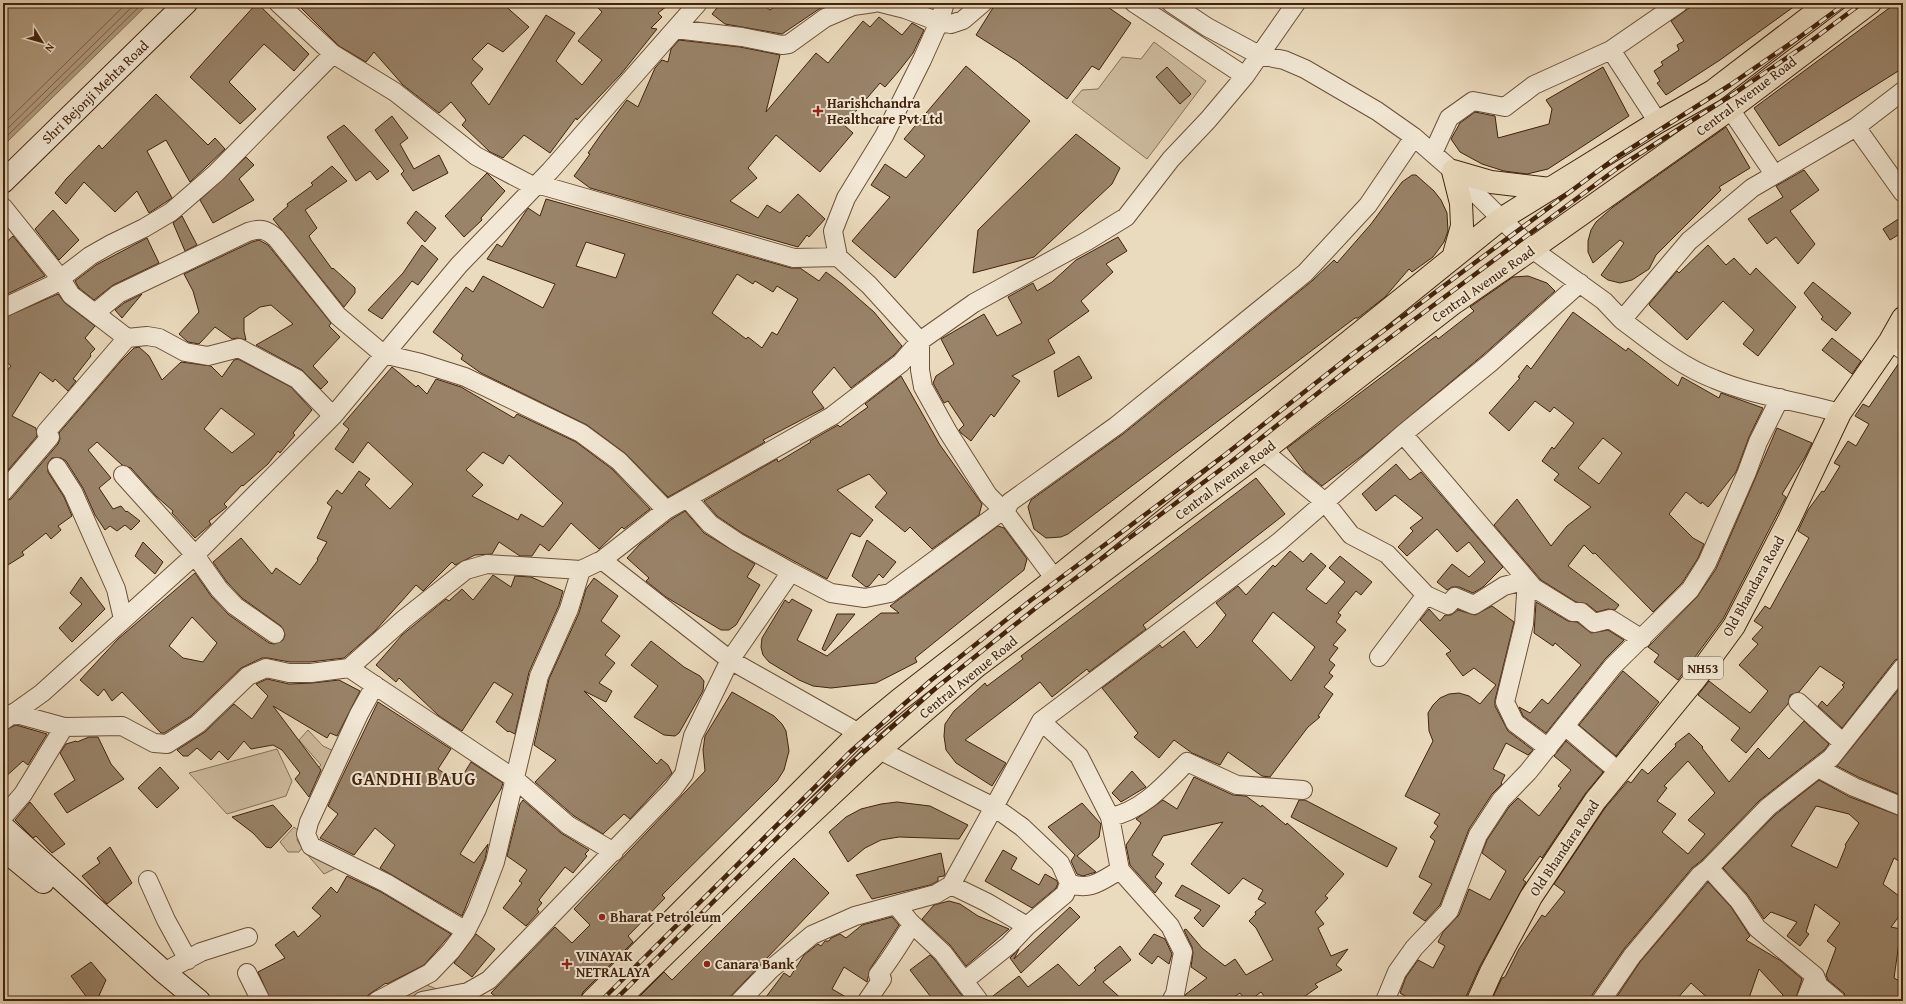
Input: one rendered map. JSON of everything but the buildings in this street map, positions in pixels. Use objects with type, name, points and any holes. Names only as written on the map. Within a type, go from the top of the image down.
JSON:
[{"type":"main road","name":"Shri Bejonji Mehta Road","points":[[3,182],[186,3]]},
{"type":"main road","name":"Central Avenue Road","points":[[592,1001],[859,734],[899,700],[1055,579],[1502,219],[1658,122],[1713,90],[1828,3]]},
{"type":"main road","name":"Central Avenue Road","points":[[620,1000],[769,853],[879,750],[977,666],[1263,450],[1451,305],[1730,109],[1870,3]]},
{"type":"main road","points":[[1453,171],[1491,182],[1550,189]]},
{"type":"main road","points":[[1453,171],[1461,203],[1462,226],[1453,258]]},
{"type":"main road","name":"Old Bhandara Road","points":[[1478,1001],[1491,972],[1531,897],[1595,801],[1696,678],[1734,626],[1789,520],[1840,413],[1896,346],[1903,318]]},
{"type":"main road","points":[[3,827],[164,972],[199,1001]]},
{"type":"main road","points":[[3,849],[177,1001]]},
{"type":"street","points":[[278,3],[333,54],[395,92],[476,156],[536,186],[794,258],[838,257]]},
{"type":"street","points":[[8,717],[42,693],[195,555],[333,416],[383,354],[459,265],[536,186],[698,3]]},
{"type":"street","points":[[675,29],[742,37],[782,45],[789,44],[825,18],[853,6],[874,3]]},
{"type":"street","points":[[881,3],[905,9],[939,22],[951,24],[963,20],[983,3]]},
{"type":"street","points":[[944,3],[939,22],[922,60],[884,136],[846,198],[833,231],[838,257],[869,285],[920,341],[920,370],[923,387],[948,432],[988,495],[1004,511],[1055,579]]},
{"type":"street","points":[[1134,3],[1245,76]]},
{"type":"street","points":[[1171,3],[1207,27],[1259,55],[1284,60],[1305,69],[1377,112],[1414,137],[1453,171],[1532,249],[1604,301],[1622,320],[1676,360],[1714,379],[1840,413]]},
{"type":"street","points":[[8,717],[64,727],[122,726],[154,743],[167,744],[198,724],[248,676],[266,668],[289,673],[310,673],[349,668],[404,619],[466,570],[487,564],[581,570],[602,560],[666,510],[688,499],[832,416],[902,363],[920,341],[974,303],[1087,241],[1126,217],[1171,159],[1208,120],[1245,76],[1296,3]]},
{"type":"street","points":[[1433,153],[1449,118],[1473,101],[1505,107],[1534,85],[1611,50],[1679,3]]},
{"type":"street","points":[[1611,50],[1658,122]]},
{"type":"street","points":[[3,308],[52,285],[90,256],[171,212],[216,173],[333,54]]},
{"type":"street","points":[[1622,320],[1689,241],[1752,188],[1856,126],[1903,91]]},
{"type":"street","points":[[1730,109],[1774,174]]},
{"type":"street","points":[[1856,126],[1903,193]]},
{"type":"street","points":[[688,499],[710,524],[736,542],[831,594],[865,598],[890,593],[1004,511],[1010,502],[1116,426],[1305,273],[1368,205],[1414,137]]},
{"type":"street","points":[[3,207],[61,279],[71,295],[127,338],[147,336],[159,338],[185,352],[208,356],[239,348],[297,379],[333,416]]},
{"type":"street","points":[[94,313],[118,294],[165,270],[259,229],[268,231],[276,238],[338,316],[383,354],[422,363],[465,377],[581,433],[619,461],[666,510]]},
{"type":"street","points":[[740,1001],[771,969],[812,935],[855,916],[936,894],[951,885],[1041,721],[1279,542],[1403,434],[1490,364],[1580,283]]},
{"type":"street","points":[[3,492],[50,437],[46,432],[127,338]]},
{"type":"street","points":[[1385,1001],[1397,972],[1414,948],[1449,911],[1478,835],[1501,800],[1528,772],[1566,727],[1613,666],[1690,590],[1707,563],[1747,472],[1758,442],[1780,398]]},
{"type":"street","points":[[1403,434],[1534,588],[1573,612],[1580,612],[1594,623],[1610,619],[1642,639]]},
{"type":"street","points":[[1263,450],[1325,502],[1351,535],[1387,554],[1426,595],[1448,605],[1455,597],[1474,605],[1504,586],[1527,580]]},
{"type":"street","points":[[57,467],[72,492],[116,589],[123,619]]},
{"type":"street","points":[[123,476],[195,555],[219,589],[235,606],[275,634]]},
{"type":"street","points":[[602,560],[730,660],[859,734],[879,750],[994,806],[1022,827],[1060,863],[1069,883],[1078,887],[1086,887],[1120,870]]},
{"type":"street","points":[[377,1001],[430,973],[451,951],[466,931],[477,909],[495,862],[539,676],[569,609],[581,570]]},
{"type":"street","points":[[422,1001],[468,992],[489,980],[674,789],[684,774],[693,736],[730,660],[790,572]]},
{"type":"street","points":[[1527,580],[1524,624],[1505,702],[1515,723],[1548,748]]},
{"type":"street","points":[[1379,657],[1426,595]]},
{"type":"street","points":[[1601,1001],[1632,956],[1700,875],[1709,868],[1768,806],[1831,758],[1903,667]]},
{"type":"street","points":[[349,668],[515,779],[568,824],[614,852]]},
{"type":"street","points":[[375,685],[358,714],[309,822],[306,834],[311,846],[386,883],[466,931]]},
{"type":"street","points":[[1798,702],[1843,743]]},
{"type":"street","points":[[1041,721],[1079,756],[1110,817],[1120,870],[1170,926],[1183,952],[1175,994],[1171,1001]]},
{"type":"street","points":[[3,817],[23,794],[64,727]]},
{"type":"street","points":[[1566,727],[1619,772]]},
{"type":"street","points":[[1110,817],[1122,815],[1153,796],[1187,762],[1237,784],[1303,790]]},
{"type":"street","points":[[1818,768],[1854,787],[1903,807]]},
{"type":"street","points":[[1709,868],[1739,901],[1757,928],[1815,976],[1819,986],[1837,1001]]},
{"type":"street","points":[[148,880],[166,920],[188,960]]},
{"type":"street","points":[[964,981],[1009,945],[1027,926],[1065,894],[1069,883]]},
{"type":"street","points":[[951,885],[986,902],[1027,926]]},
{"type":"street","points":[[896,905],[910,922],[943,953],[979,1001]]},
{"type":"street","points":[[867,1001],[882,979],[878,975],[895,954],[897,947],[911,926],[910,922]]},
{"type":"street","points":[[164,972],[201,952],[248,937]]},
{"type":"street","points":[[247,973],[261,1001]]},
{"type":"street","points":[[1806,1001],[1815,976]]},
{"type":"shaded area","points":[[1154,42],[1206,81],[1147,159],[1072,102],[1082,90],[1098,89],[1122,57],[1141,59]]},
{"type":"shaded area","points":[[308,730],[323,746],[336,752],[321,781],[313,773],[321,765],[299,740]]},
{"type":"shaded area","points":[[277,749],[292,781],[286,796],[227,814],[189,773]]},
{"type":"shaded area","points":[[294,827],[299,831],[297,840],[302,848],[299,852],[288,852],[280,842]]},
{"type":"shaded area","points":[[306,853],[342,865],[324,874]]},
{"type":"shaded area","points":[[422,983],[439,990],[437,994],[397,1001],[387,1001]]},
{"type":"water","points":[[3,3],[149,3],[3,146]]},
{"type":"railway","points":[[601,1001],[850,752],[930,681],[1031,600],[1226,454],[1351,355],[1614,159],[1730,85],[1846,3]]},
{"type":"railway","points":[[614,1001],[856,759],[936,688],[1037,607],[1232,461],[1356,363],[1619,167],[1735,93],[1807,44],[1862,3]]},
{"type":"place","name":"Harishchandra Healthcare Pvt Ltd","points":[[818,111]]},
{"type":"place","name":"Bharat Petroleum","points":[[602,917]]},
{"type":"place","name":"VINAYAK NETRALAYA","points":[[567,964]]},
{"type":"place","name":"Canara Bank","points":[[707,964]]},
{"type":"district","name":"GANDHI BAUG","points":[[414,778]]}]
